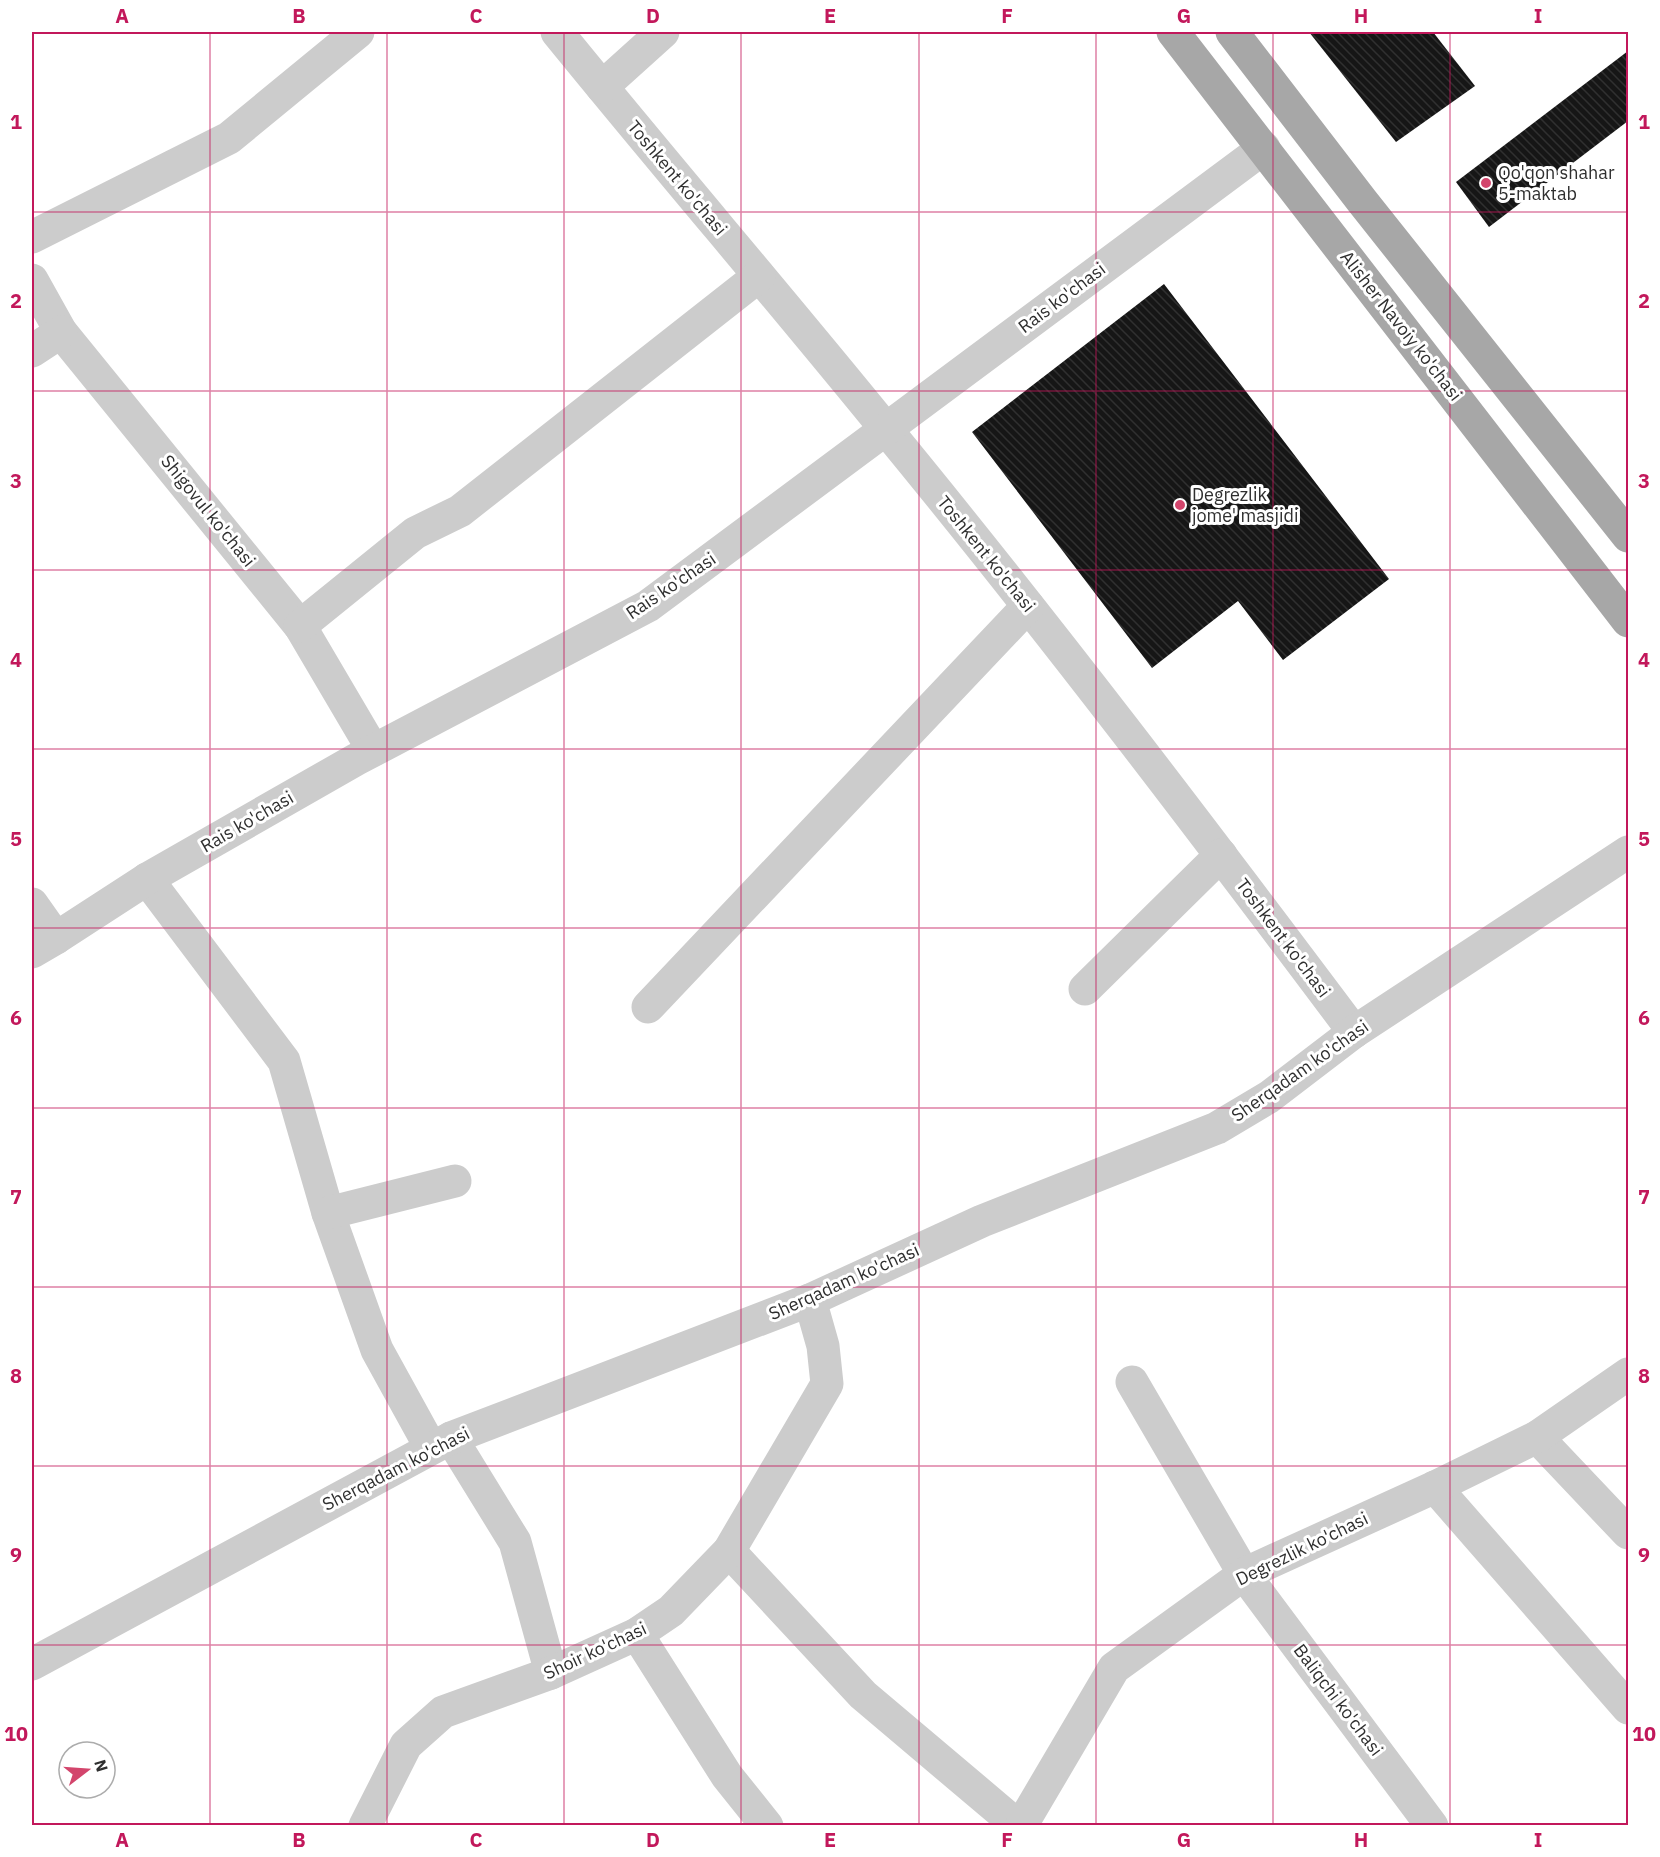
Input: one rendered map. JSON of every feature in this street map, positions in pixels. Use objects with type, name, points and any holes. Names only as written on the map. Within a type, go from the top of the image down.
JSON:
[{"type":"main road","name":"Alisher Navoiy ko'chasi","points":[[1173,32],[1629,621]]},
{"type":"main road","points":[[1232,32],[1362,201],[1629,536]]},
{"type":"street","points":[[32,237],[229,138],[357,32]]},
{"type":"street","name":"Toshkent ko'chasi","points":[[557,32],[886,429],[1028,606],[1221,855],[1354,1032]]},
{"type":"street","points":[[602,87],[663,32]]},
{"type":"street","name":"Rais ko'chasi","points":[[44,945],[147,879],[373,750],[648,606],[1264,148]]},
{"type":"street","points":[[300,627],[415,532],[460,511],[759,276]]},
{"type":"street","name":"Shigovul ko'chasi","points":[[32,280],[62,332],[300,627],[373,750]]},
{"type":"street","points":[[32,351],[62,332]]},
{"type":"street","points":[[648,1007],[1028,606]]},
{"type":"street","name":"Sherqadam ko'chasi","points":[[32,1664],[441,1443],[810,1300],[982,1221],[1217,1128],[1269,1097],[1354,1032],[1629,852]]},
{"type":"street","points":[[1085,989],[1221,855]]},
{"type":"street","points":[[147,879],[284,1061],[328,1213],[377,1350],[441,1443],[514,1542],[551,1673]]},
{"type":"street","points":[[32,904],[44,945]]},
{"type":"street","points":[[328,1213],[455,1181]]},
{"type":"street","name":"Shoir ko'chasi","points":[[365,1826],[406,1745],[443,1712],[551,1673],[637,1634],[671,1611],[729,1551],[827,1384],[823,1346],[810,1300]]},
{"type":"street","name":"Degrezlik ko'chasi","points":[[1019,1826],[1114,1668],[1244,1574],[1435,1487],[1537,1437],[1629,1374]]},
{"type":"street","name":"Baliqchi ko'chasi","points":[[1132,1382],[1244,1574],[1432,1826]]},
{"type":"street","points":[[1537,1437],[1629,1533]]},
{"type":"street","points":[[1435,1487],[1629,1708]]},
{"type":"street","points":[[729,1551],[863,1695],[1019,1826]]},
{"type":"street","points":[[637,1634],[727,1776],[767,1826]]},
{"type":"building","points":[[1309,32],[1433,32],[1475,86],[1396,142]]},
{"type":"building","points":[[1628,51],[1628,121],[1489,227],[1456,182]]},
{"type":"building","name":"Degrezlik jome' masjidi","points":[[1164,284],[1389,579],[1283,660],[1238,601],[1152,668],[972,432]]},
{"type":"place","name":"Qo'qon shahar 5-maktab","points":[[1486,183]]},
{"type":"place","name":"Degrezlik jome' masjidi","points":[[1180,505]]}]
